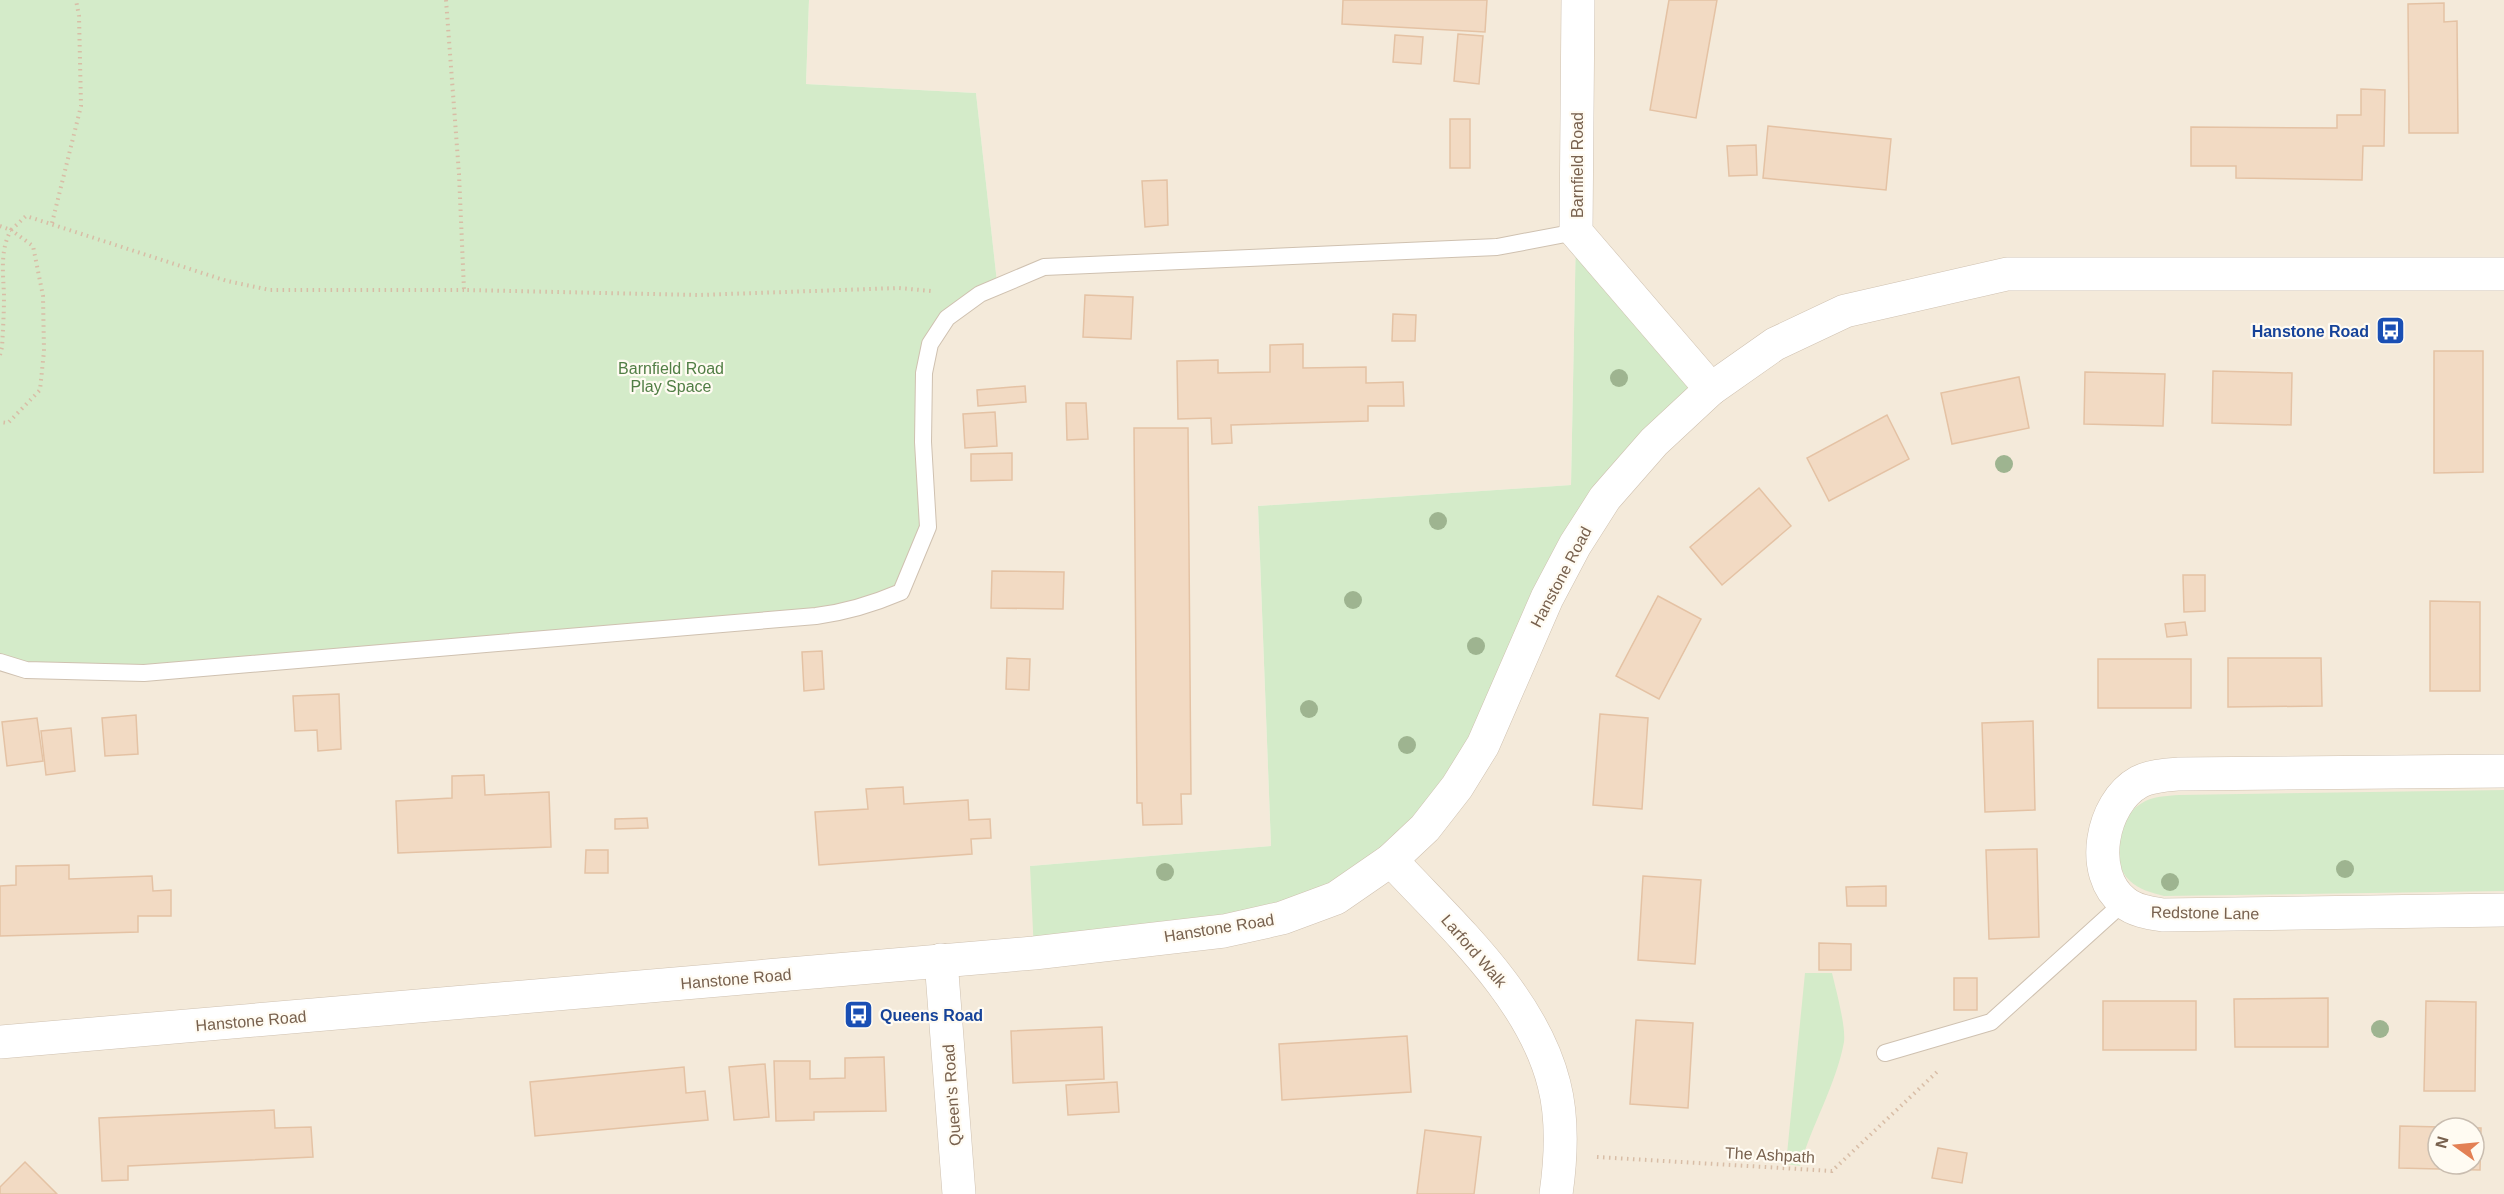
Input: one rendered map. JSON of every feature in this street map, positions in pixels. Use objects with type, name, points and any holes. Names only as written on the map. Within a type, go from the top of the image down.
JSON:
[{"type":"street","name":"Barnfield Road","points":[[1578,0],[1576,232],[1711,389]]},
{"type":"street","name":"Hanstone Road","points":[[0,1042],[617,991],[1034,953],[1224,931],[1282,918],[1336,898],[1391,860],[1425,828],[1457,787],[1483,745],[1547,598],[1575,545],[1605,498],[1654,442],[1711,389],[1775,344],[1845,311],[2007,274],[2504,274]]},
{"type":"street","points":[[2124,902],[2110,883],[2102,856],[2104,832],[2112,810],[2123,795],[2139,782],[2179,774],[2504,771]]},
{"type":"street","name":"Larford Walk","points":[[1391,860],[1504,982],[1535,1034],[1554,1084],[1560,1155],[1556,1194]]},
{"type":"street","name":"Redstone Lane","points":[[2124,902],[2143,911],[2163,915],[2504,910]]},
{"type":"street","name":"Queen's Road","points":[[941,960],[959,1194]]},
{"type":"lane","points":[[0,662],[26,670],[144,673],[816,616],[843,613],[869,606],[901,592],[928,527],[923,442],[924,373],[930,344],[947,318],[980,294],[1044,267],[1497,247],[1576,232]]},
{"type":"lane","points":[[1885,1053],[1991,1022],[2124,902]]},
{"type":"path","points":[[52,224],[81,106],[80,16],[76,0]]},
{"type":"path","points":[[446,0],[459,174],[464,290]]},
{"type":"path","points":[[0,355],[4,295],[1,258],[5,239],[26,216],[227,281],[270,290],[464,290],[699,295],[899,288],[931,291],[943,296],[959,309]]},
{"type":"path","points":[[0,226],[11,230],[33,246],[43,296],[44,351],[40,390],[8,423],[0,422]]},
{"type":"path","name":"The Ashpath","points":[[1560,1155],[1832,1171],[1941,1069]]},
{"type":"shaded area","points":[[809,0],[2504,0],[2504,1194],[0,1194],[0,661],[931,345],[980,297],[1044,269],[1496,242],[1043,266],[997,282],[976,93],[806,84]],"holes":[[[1576,233],[1575,545],[1224,931],[1030,866],[1271,846],[1258,506],[1571,485]]]},
{"type":"green space","name":"Barnfield Road Play Space","points":[[0,0],[809,0],[806,84],[976,93],[997,282],[929,344],[928,527],[899,589],[869,603],[144,673],[0,662]]},
{"type":"green space","points":[[1576,232],[1711,389],[1605,498],[1483,745],[1336,898],[1034,953],[1030,866],[1271,846],[1258,506],[1571,485]]},
{"type":"green space","points":[[2504,790],[2504,891],[2164,896],[2133,884],[2123,872],[2119,862],[2118,839],[2126,818],[2142,803],[2160,797]]},
{"type":"green space","points":[[1805,973],[1832,973],[1844,1027],[1844,1042],[1830,1089],[1800,1166],[1786,1164]]},
{"type":"building","points":[[1343,0],[1487,0],[1485,32],[1342,24]]},
{"type":"building","points":[[1669,0],[1717,0],[1696,118],[1650,110]]},
{"type":"building","points":[[2444,3],[2444,22],[2457,21],[2458,133],[2409,133],[2408,4]]},
{"type":"building","points":[[1458,34],[1483,36],[1479,84],[1454,81]]},
{"type":"building","points":[[1395,35],[1423,37],[1421,64],[1393,62]]},
{"type":"building","points":[[2361,89],[2385,90],[2384,146],[2363,146],[2362,180],[2236,178],[2236,166],[2191,166],[2191,127],[2337,128],[2337,115],[2361,115]]},
{"type":"building","points":[[1450,119],[1470,119],[1470,168],[1450,168]]},
{"type":"building","points":[[1768,126],[1891,139],[1886,190],[1763,178]]},
{"type":"building","points":[[1756,145],[1757,175],[1729,176],[1727,146]]},
{"type":"building","points":[[1167,180],[1168,225],[1145,227],[1142,181]]},
{"type":"building","points":[[1085,295],[1133,297],[1131,339],[1083,337]]},
{"type":"building","points":[[1393,314],[1416,315],[1415,341],[1392,341]]},
{"type":"building","points":[[1303,344],[1303,368],[1366,367],[1366,383],[1403,382],[1404,406],[1368,406],[1368,421],[1231,425],[1232,443],[1212,444],[1211,418],[1178,419],[1177,361],[1218,360],[1218,373],[1270,372],[1270,345]]},
{"type":"building","points":[[2434,351],[2483,351],[2483,472],[2434,473]]},
{"type":"building","points":[[2213,371],[2292,373],[2291,425],[2212,423]]},
{"type":"building","points":[[2085,372],[2165,374],[2163,426],[2084,424]]},
{"type":"building","points":[[2019,377],[2029,428],[1952,444],[1941,393]]},
{"type":"building","points":[[1025,386],[1026,402],[978,406],[977,390]]},
{"type":"building","points":[[1066,403],[1086,403],[1088,439],[1067,440]]},
{"type":"building","points":[[995,412],[997,446],[965,448],[963,414]]},
{"type":"building","points":[[1887,415],[1909,459],[1829,501],[1807,458]]},
{"type":"building","points":[[1134,428],[1188,428],[1191,794],[1181,794],[1182,824],[1143,825],[1142,803],[1137,803]]},
{"type":"building","points":[[1012,453],[1012,480],[971,481],[971,454]]},
{"type":"building","points":[[1759,488],[1791,526],[1722,585],[1690,547]]},
{"type":"building","points":[[992,571],[1064,572],[1063,609],[991,608]]},
{"type":"building","points":[[2183,575],[2205,575],[2205,611],[2184,612]]},
{"type":"building","points":[[1658,596],[1701,619],[1659,699],[1616,676]]},
{"type":"building","points":[[2430,601],[2480,602],[2480,691],[2430,691]]},
{"type":"building","points":[[2185,622],[2187,635],[2167,637],[2165,624]]},
{"type":"building","points":[[822,651],[824,689],[804,691],[802,652]]},
{"type":"building","points":[[1007,658],[1030,659],[1029,690],[1006,689]]},
{"type":"building","points":[[2228,658],[2321,658],[2322,706],[2228,707]]},
{"type":"building","points":[[2098,659],[2191,659],[2191,708],[2098,708]]},
{"type":"building","points":[[339,694],[341,749],[318,751],[317,730],[295,731],[293,696]]},
{"type":"building","points":[[1600,714],[1648,718],[1642,809],[1593,805]]},
{"type":"building","points":[[136,715],[138,754],[105,756],[102,718]]},
{"type":"building","points":[[37,718],[43,761],[7,766],[2,722]]},
{"type":"building","points":[[2033,721],[2035,810],[1985,812],[1982,723]]},
{"type":"building","points":[[71,728],[75,771],[46,775],[41,731]]},
{"type":"building","points":[[484,775],[485,795],[549,792],[551,847],[398,853],[396,801],[452,798],[452,776]]},
{"type":"building","points":[[903,787],[904,804],[968,800],[969,820],[990,819],[991,838],[971,839],[972,854],[819,865],[815,812],[868,809],[866,789]]},
{"type":"building","points":[[647,818],[648,828],[615,829],[615,819]]},
{"type":"building","points":[[2037,849],[2039,937],[1989,939],[1986,850]]},
{"type":"building","points":[[586,850],[608,850],[608,873],[585,873]]},
{"type":"building","points":[[69,865],[69,879],[152,876],[153,891],[171,890],[171,916],[138,916],[138,932],[0,936],[0,886],[16,885],[16,866]]},
{"type":"building","points":[[1643,876],[1701,880],[1695,964],[1638,960]]},
{"type":"building","points":[[1886,886],[1886,906],[1847,906],[1846,887]]},
{"type":"building","points":[[1819,943],[1851,944],[1851,970],[1819,970]]},
{"type":"building","points":[[1954,978],[1977,978],[1977,1010],[1954,1010]]},
{"type":"building","points":[[2328,998],[2328,1047],[2235,1047],[2234,999]]},
{"type":"building","points":[[2103,1001],[2196,1001],[2196,1050],[2103,1050]]},
{"type":"building","points":[[2426,1001],[2476,1002],[2475,1091],[2424,1091]]},
{"type":"building","points":[[1636,1020],[1693,1023],[1688,1108],[1630,1104]]},
{"type":"building","points":[[1102,1027],[1104,1079],[1013,1083],[1011,1031]]},
{"type":"building","points":[[1407,1036],[1411,1092],[1282,1100],[1279,1044]]},
{"type":"building","points":[[884,1057],[886,1111],[814,1112],[814,1120],[776,1121],[774,1061],[810,1061],[810,1079],[845,1078],[845,1058]]},
{"type":"building","points":[[765,1064],[769,1117],[734,1120],[729,1067]]},
{"type":"building","points":[[684,1067],[686,1093],[705,1091],[708,1120],[535,1136],[530,1082]]},
{"type":"building","points":[[1117,1082],[1119,1112],[1068,1115],[1066,1085]]},
{"type":"building","points":[[274,1110],[275,1128],[311,1127],[313,1157],[128,1166],[128,1180],[102,1181],[99,1118]]},
{"type":"building","points":[[2400,1126],[2426,1127],[2426,1169],[2399,1168]]},
{"type":"building","points":[[1425,1130],[1481,1137],[1474,1194],[1417,1194]]},
{"type":"building","points":[[1938,1148],[1967,1153],[1962,1183],[1932,1178]]},
{"type":"building","points":[[25,1162],[57,1194],[0,1194],[0,1187]]},
{"type":"place","name":"Hanstone Road","points":[[2390,331]]},
{"type":"place","name":"Queens Road","points":[[859,1015]]}]
